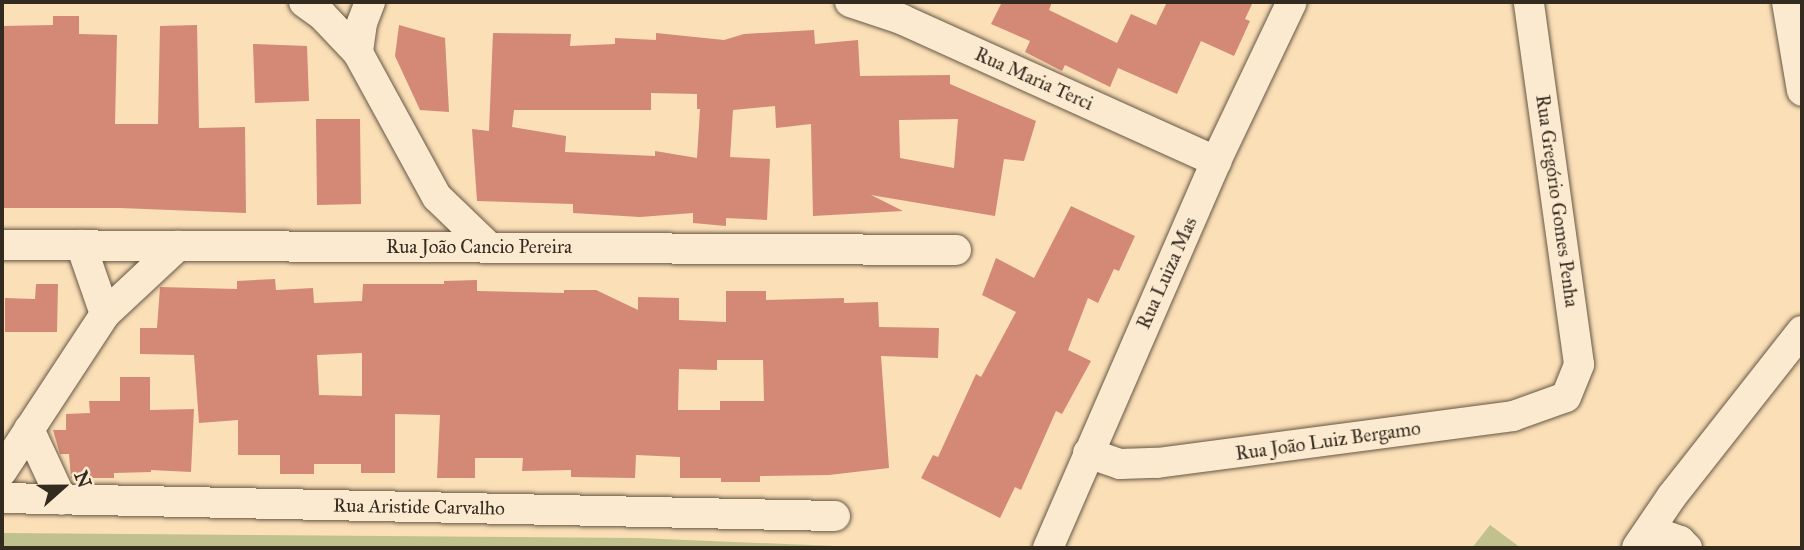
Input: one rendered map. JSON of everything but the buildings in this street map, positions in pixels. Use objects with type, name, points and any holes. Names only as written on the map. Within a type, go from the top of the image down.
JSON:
[{"type":"street","points":[[304,2],[322,15],[358,54],[437,197],[489,247]]},
{"type":"street","points":[[358,54],[362,23],[370,2]]},
{"type":"street","name":"Rua Maria Terci","points":[[850,2],[905,10],[1216,161]]},
{"type":"street","name":"Rua Luiza Mas","points":[[1048,548],[1216,161],[1292,2]]},
{"type":"street","name":"Rua Gregório Gomes Penha","points":[[1529,2],[1579,364],[1566,397]]},
{"type":"street","points":[[1787,2],[1802,92]]},
{"type":"street","points":[[421,247],[437,197]]},
{"type":"street","name":"Rua João Cancio Pereira","points":[[2,245],[956,250]]},
{"type":"street","points":[[81,245],[105,314]]},
{"type":"street","points":[[2,471],[105,314],[178,246]]},
{"type":"street","points":[[1637,547],[1672,496],[1802,331]]},
{"type":"street","name":"Rua João Luiz Bergamo","points":[[1088,453],[1120,464],[1157,463],[1513,416],[1566,397]]},
{"type":"street","points":[[29,429],[62,499]]},
{"type":"street","points":[[1672,496],[1675,521],[1687,548]]},
{"type":"street","name":"Rua Aristide Carvalho","points":[[2,498],[835,516]]},
{"type":"street","points":[[1637,547],[1654,536],[1663,535],[1671,536],[1687,548]]},
{"type":"green space","points":[[1490,525],[1521,548],[1472,548]]},
{"type":"green space","points":[[2,533],[638,538],[883,548],[2,548]]}]
